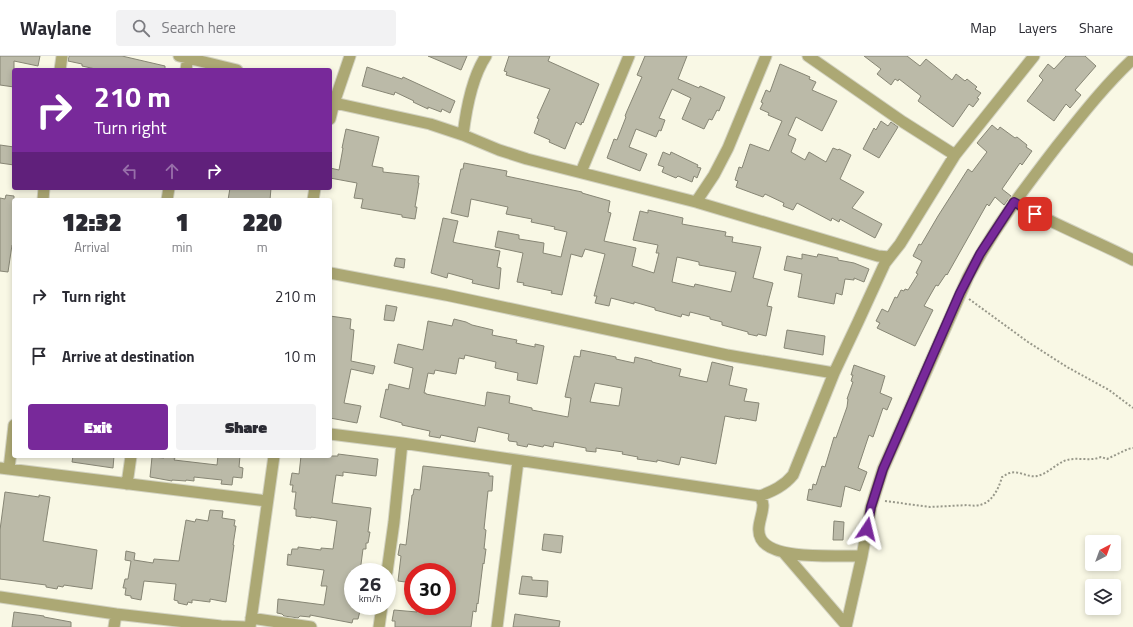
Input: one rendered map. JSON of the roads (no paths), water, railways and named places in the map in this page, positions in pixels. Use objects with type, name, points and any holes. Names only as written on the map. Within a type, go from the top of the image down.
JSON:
[{"type":"street","points":[[60,68],[62,56]]},
{"type":"street","points":[[350,56],[332,102],[423,122],[520,156],[696,202],[878,256],[889,257]]},
{"type":"street","points":[[463,135],[465,118],[478,70],[486,56]]},
{"type":"street","points":[[581,172],[629,56]]},
{"type":"street","points":[[696,202],[714,175],[728,148],[766,56]]},
{"type":"street","points":[[808,56],[902,122],[955,155]]},
{"type":"street","points":[[332,434],[402,443],[760,496],[773,491],[785,484],[793,475],[834,373],[884,263],[900,244],[955,155],[1034,56]]},
{"type":"street","points":[[186,68],[185,57],[229,68]]},
{"type":"street","points":[[846,626],[872,503],[883,469],[960,293],[980,254],[1014,202],[1086,110],[1133,59]]},
{"type":"street","points":[[1014,202],[1035,214],[1106,246],[1133,260]]},
{"type":"street","points":[[332,273],[446,295],[727,355],[834,373]]},
{"type":"street","points":[[12,434],[4,469],[267,501]]},
{"type":"street","points":[[388,563],[402,443]]},
{"type":"street","points":[[127,484],[131,458]]},
{"type":"street","points":[[249,624],[274,458]]},
{"type":"street","points":[[497,627],[518,461]]},
{"type":"street","points":[[760,496],[763,504],[759,526],[760,538],[766,545],[784,553],[826,556],[862,556]]},
{"type":"street","points":[[784,553],[846,626]]},
{"type":"street","points":[[0,597],[116,614],[221,626],[249,624],[311,627]]},
{"type":"street","points":[[114,627],[116,614]]},
{"type":"street","points":[[379,627],[381,615]]}]
